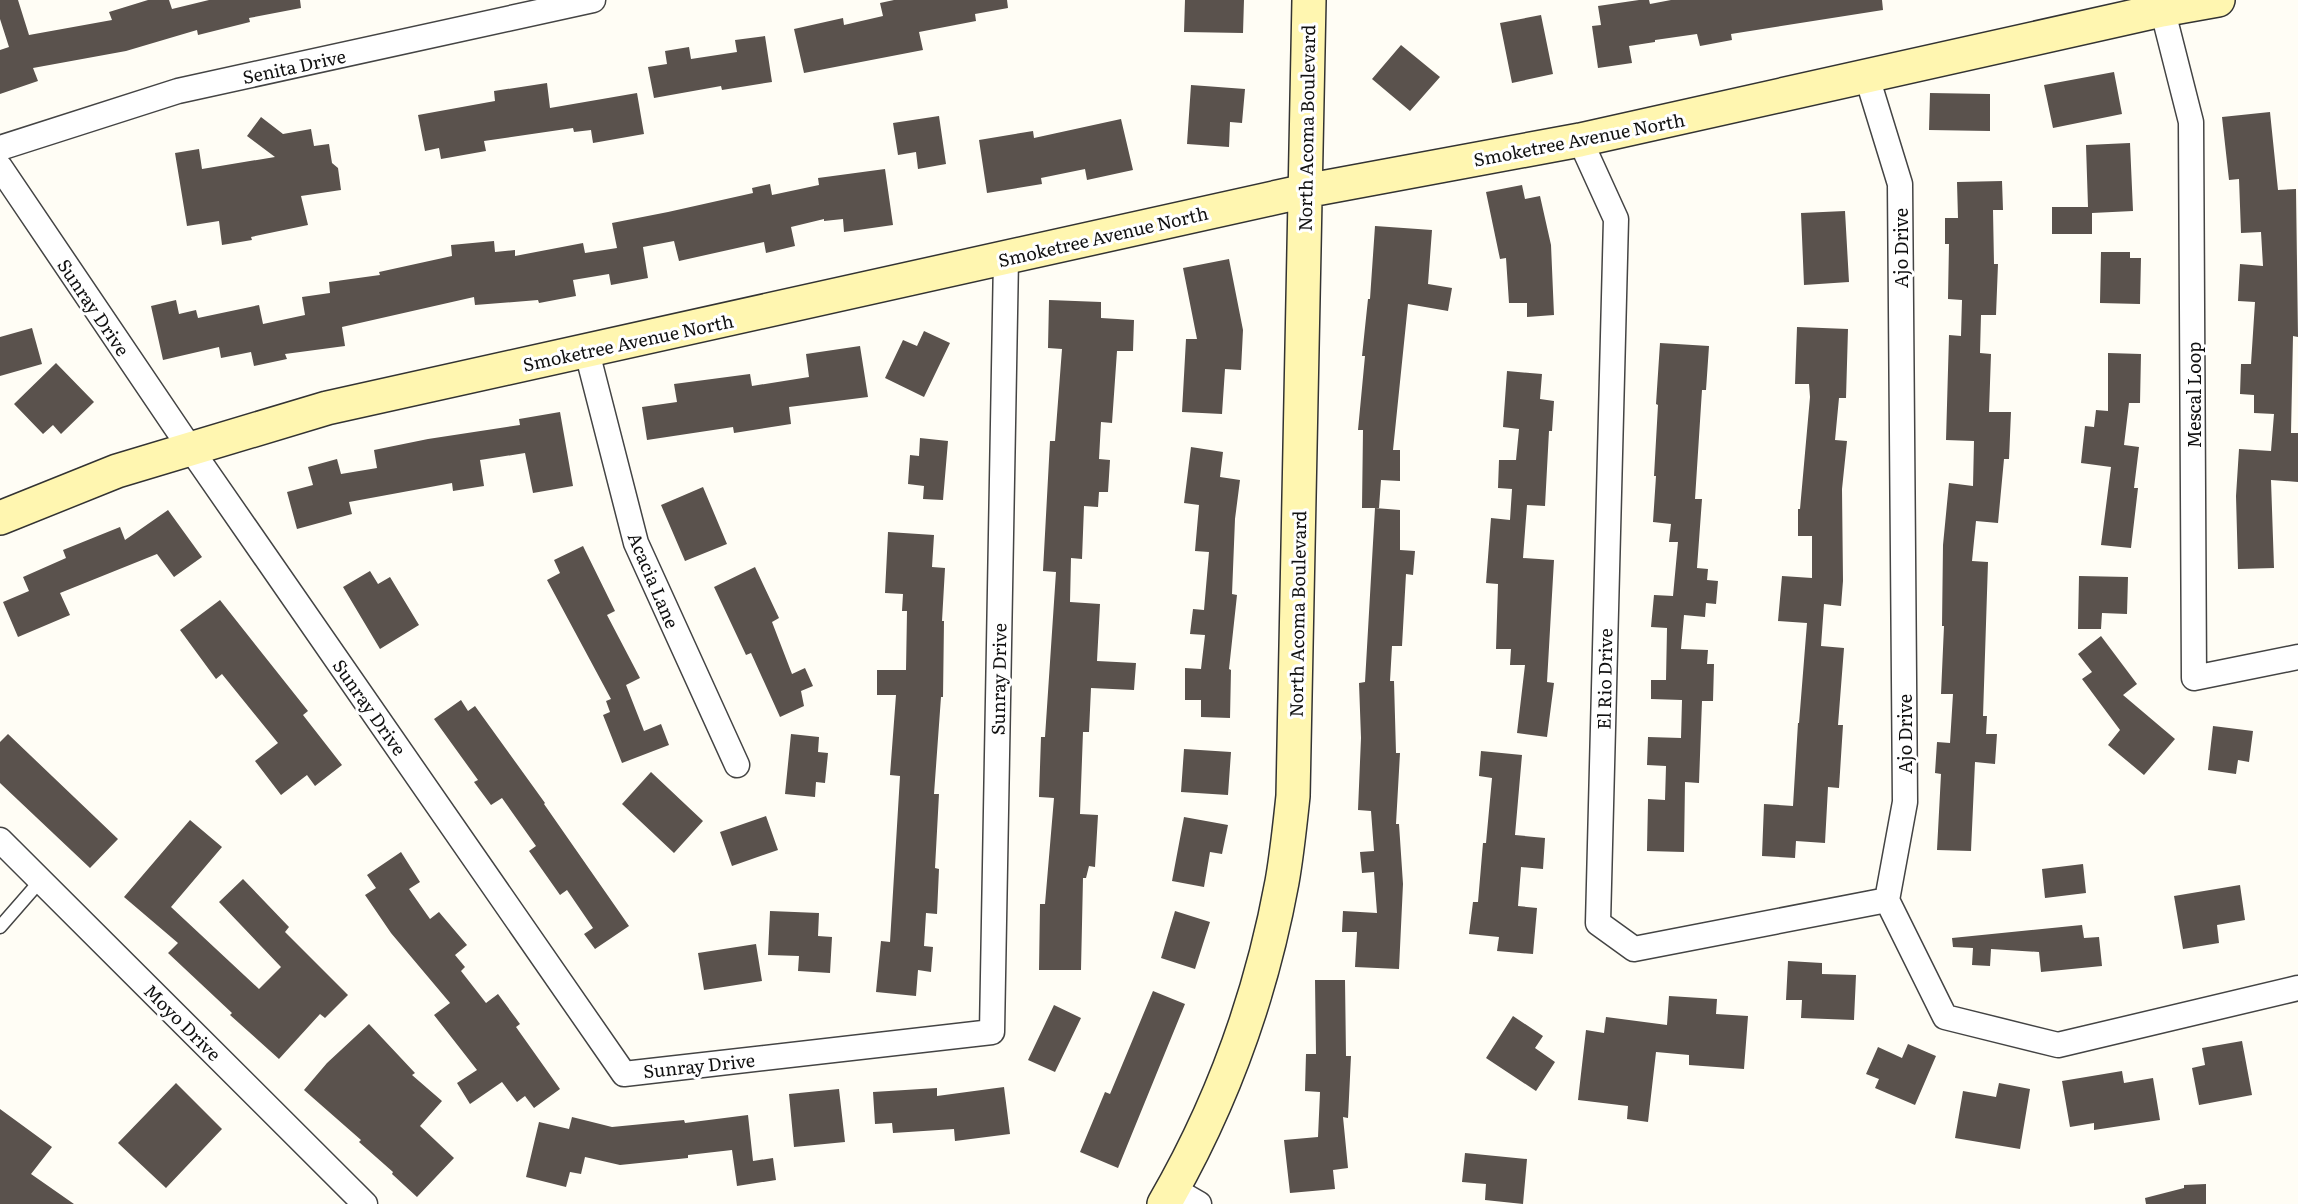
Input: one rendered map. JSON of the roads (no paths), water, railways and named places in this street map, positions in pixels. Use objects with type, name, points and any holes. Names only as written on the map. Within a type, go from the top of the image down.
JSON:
[{"type":"street","name":"Senita Drive","points":[[0,148],[178,91],[593,0]]},
{"type":"street","name":"North Acoma Boulevard","points":[[1178,1199],[1237,1051],[1262,969],[1282,882],[1293,796],[1309,0]]},
{"type":"street","name":"Smoketree Avenue North","points":[[0,518],[117,471],[327,408],[1305,191],[1580,140],[1867,77],[2161,5],[2218,0]]},
{"type":"street","name":"Mescal Loop","points":[[2161,5],[2191,122],[2194,678],[2298,657]]},
{"type":"street","name":"Ajo Drive","points":[[1867,77],[1900,184],[1905,802],[1887,900]]},
{"type":"street","name":"El Rio Drive","points":[[1580,140],[1616,219],[1598,923],[1634,949],[1887,900]]},
{"type":"street","name":"Sunray Drive","points":[[0,167],[190,448],[624,1074],[992,1032],[1006,258]]},
{"type":"street","name":"Acacia Lane","points":[[587,352],[636,543],[736,765]]},
{"type":"street","name":"Moyo Drive","points":[[0,840],[365,1204]]},
{"type":"street","points":[[1887,900],[1945,1017],[2058,1045],[2298,988]]},
{"type":"lane","points":[[0,927],[41,880]]}]
